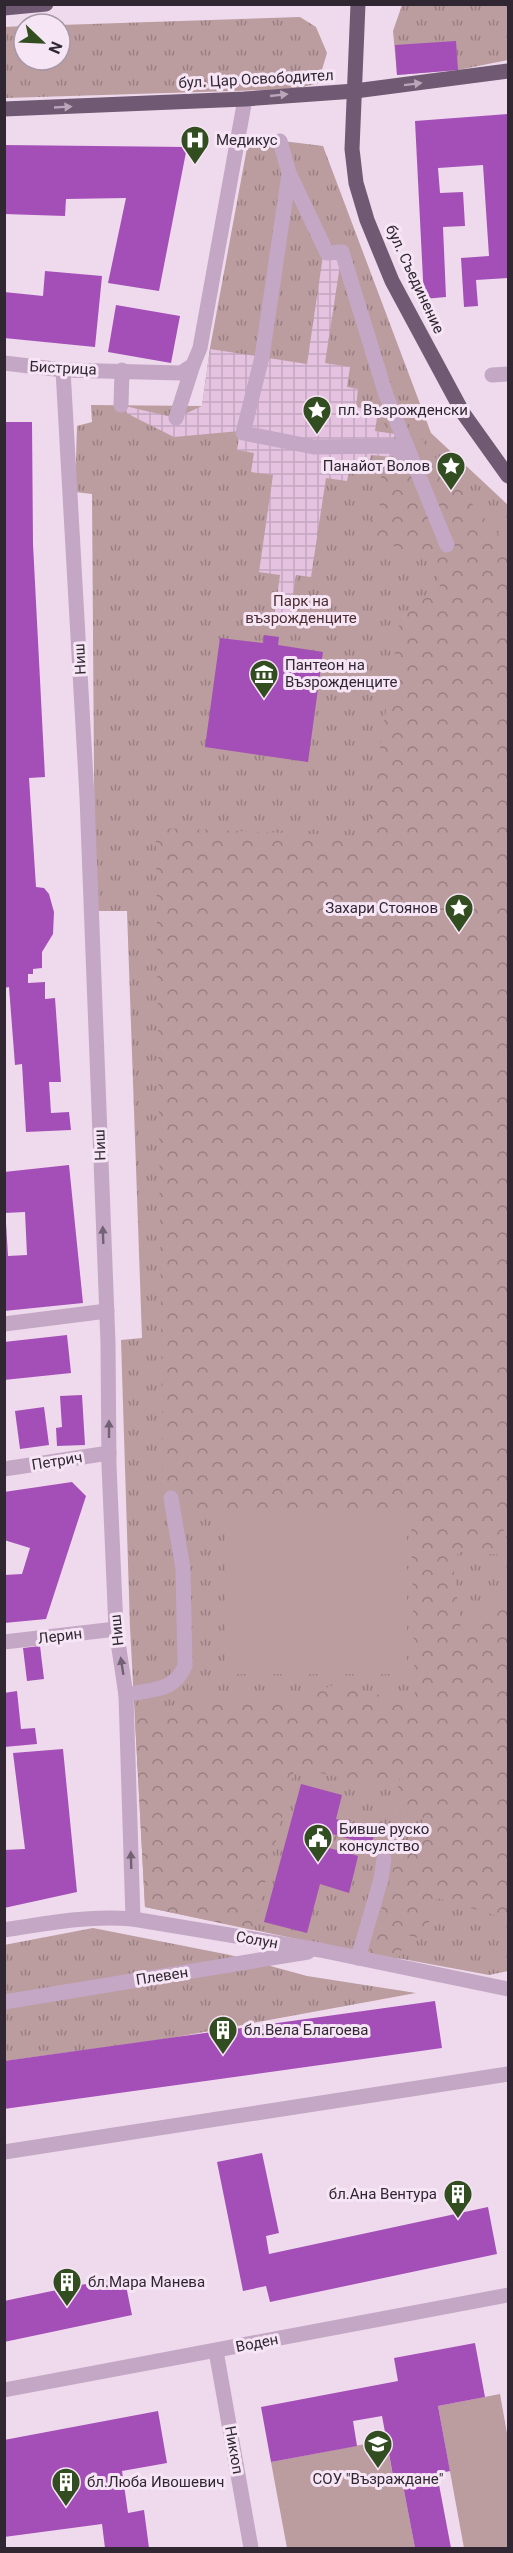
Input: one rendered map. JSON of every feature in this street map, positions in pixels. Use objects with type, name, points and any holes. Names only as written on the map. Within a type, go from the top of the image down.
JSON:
[{"type":"main road","points":[[4,8],[46,4]]},
{"type":"main road","name":"бул. Съединение","points":[[358,4],[352,149],[356,183],[376,247],[463,413],[508,476]]},
{"type":"main road","name":"бул. Цар Освободител","points":[[4,109],[245,99],[354,91],[508,71]]},
{"type":"street","points":[[176,418],[200,348],[245,99]]},
{"type":"street","points":[[280,141],[289,173],[330,252],[342,252],[386,395],[447,545]]},
{"type":"street","points":[[289,173],[262,357],[243,434],[314,447],[393,446],[415,466]]},
{"type":"street","name":"Бистрица","points":[[4,363],[63,370],[181,373],[193,365]]},
{"type":"street","name":"Ниш","points":[[63,370],[87,797],[116,1629],[126,1695],[133,1919]]},
{"type":"street","points":[[121,405],[122,370]]},
{"type":"street","points":[[492,375],[508,374]]},
{"type":"street","points":[[4,1324],[106,1311]]},
{"type":"street","name":"Петрич","points":[[4,1470],[109,1453]]},
{"type":"street","points":[[126,1695],[172,1685],[180,1678],[185,1666],[183,1569],[171,1497]]},
{"type":"street","name":"Лерин","points":[[4,1642],[116,1629]]},
{"type":"street","points":[[358,1958],[381,1879],[384,1859]]},
{"type":"street","name":"Солун","points":[[4,1930],[79,1918],[106,1916],[133,1919],[320,1950],[508,1989]]},
{"type":"street","name":"Плевен","points":[[4,2002],[320,1950]]},
{"type":"street","points":[[4,2152],[508,2074]]},
{"type":"street","name":"Воден","points":[[4,2390],[508,2295]]},
{"type":"street","name":"Никюп","points":[[216,2350],[251,2548]]},
{"type":"green space","points":[[402,5],[508,5],[508,60],[458,70],[397,75],[393,31]]},
{"type":"green space","points":[[300,17],[316,27],[327,53],[318,83],[296,89],[5,98],[4,27],[12,27],[12,72],[72,72],[72,25]]},
{"type":"green space","name":"Парк на възрожденците","points":[[249,137],[323,146],[431,433],[508,505],[508,1971],[489,1975],[316,1943],[145,1907],[130,1627],[121,1340],[142,1338],[127,911],[95,911],[92,494],[75,492],[77,426],[92,422],[91,405],[202,406],[210,348]]},
{"type":"green space","points":[[386,395],[477,510],[508,545],[508,1508],[491,1506],[504,1531],[506,1552],[504,1555],[459,1552],[453,1563],[461,1630],[508,1588],[508,1919],[437,1898],[423,1939],[407,1935],[398,1959],[369,1953],[400,1845],[417,1848],[423,1817],[393,1808],[400,1779],[392,1776],[389,1789],[295,1767],[253,1930],[145,1907],[135,1720],[199,1697],[295,1698],[337,1684],[415,1704],[411,1514],[163,1512],[156,828],[366,836],[401,615],[440,588],[437,571],[429,561],[400,552],[392,545],[364,537],[364,523],[379,517]]},
{"type":"green space","points":[[225,1518],[407,1518],[407,1674],[225,1674]]},
{"type":"green space","points":[[93,1928],[230,1955],[307,1976],[416,1993],[166,2039],[5,2061],[4,1945]]},
{"type":"green space","points":[[500,2394],[508,2439],[508,2548],[464,2548],[438,2406]]},
{"type":"green space","points":[[386,2440],[394,2481],[402,2480],[415,2548],[287,2548],[271,2462]]},
{"type":"shaded area","name":"пл. Възрожденски","points":[[324,249],[342,252],[325,363],[350,367],[347,387],[358,389],[356,407],[378,411],[375,431],[395,434],[391,457],[371,455],[368,470],[350,467],[347,481],[326,478],[311,577],[296,575],[289,622],[274,619],[280,575],[259,572],[273,475],[251,472],[254,453],[237,450],[240,431],[174,437],[128,414],[121,405],[176,418],[202,406],[210,349],[307,364]]},
{"type":"building","points":[[456,41],[458,70],[397,75],[395,45]]},
{"type":"building","points":[[508,114],[508,278],[476,280],[478,306],[464,307],[461,258],[489,256],[483,165],[438,168],[440,193],[463,192],[465,226],[443,227],[446,297],[424,299],[415,121]]},
{"type":"building","points":[[4,145],[187,147],[159,291],[108,283],[126,198],[66,199],[65,216],[4,214]]},
{"type":"building","points":[[45,271],[102,276],[95,347],[4,338],[4,292],[43,296]]},
{"type":"building","points":[[116,305],[180,316],[171,363],[108,352]]},
{"type":"building","points":[[4,422],[32,422],[33,544],[45,777],[29,778],[36,887],[44,888],[49,894],[54,912],[53,934],[42,952],[42,968],[33,969],[33,974],[28,974],[28,983],[45,982],[45,999],[55,998],[61,1082],[49,1082],[51,1113],[69,1112],[71,1130],[26,1132],[22,1064],[15,1065],[9,987],[4,988]]},
{"type":"building","name":"Пантеон на Възрожденците","points":[[264,635],[279,637],[278,645],[323,652],[308,762],[205,747],[220,638],[263,643]]},
{"type":"building","points":[[69,1165],[83,1303],[4,1311],[4,1223],[6,1223],[8,1256],[27,1255],[25,1212],[4,1213],[4,1172]]},
{"type":"building","points":[[67,1335],[71,1373],[4,1380],[4,1342]]},
{"type":"building","points":[[82,1395],[85,1445],[57,1446],[56,1428],[62,1427],[60,1396]]},
{"type":"building","points":[[44,1407],[49,1445],[20,1449],[15,1411]]},
{"type":"building","points":[[72,1482],[86,1496],[46,1619],[4,1623],[4,1575],[22,1574],[30,1548],[4,1540],[4,1492]]},
{"type":"building","points":[[40,1646],[44,1679],[27,1681],[23,1648]]},
{"type":"building","points":[[17,1691],[21,1729],[35,1728],[37,1744],[4,1747],[4,1693]]},
{"type":"building","points":[[63,1749],[77,1892],[4,1908],[4,1850],[25,1849],[13,1753]]},
{"type":"building","name":"Бивше руско консулство","points":[[301,1784],[342,1795],[336,1819],[376,1829],[371,1845],[332,1834],[329,1848],[358,1856],[349,1893],[320,1884],[307,1933],[264,1922]]},
{"type":"building","name":"бл.Вела Благоева","points":[[435,2001],[442,2048],[4,2109],[4,2061]]},
{"type":"building","name":"бл.Ана Вентура","points":[[262,2153],[279,2233],[266,2236],[269,2254],[488,2207],[497,2254],[270,2302],[266,2286],[243,2291],[217,2162]]},
{"type":"building","name":"бл.Мара Манева","points":[[124,2276],[132,2315],[4,2342],[4,2301]]},
{"type":"building","name":"СОУ \"Възраждане\"","points":[[475,2343],[485,2397],[438,2406],[450,2471],[437,2474],[451,2548],[415,2548],[402,2480],[394,2481],[382,2416],[353,2421],[357,2446],[271,2462],[261,2407],[398,2381],[394,2358]]},
{"type":"building","points":[[158,2411],[167,2463],[122,2471],[128,2513],[144,2510],[149,2548],[105,2548],[102,2524],[4,2537],[4,2440]]},
{"type":"place","name":"Медикус","points":[[195,166]]},
{"type":"place","name":"пл. Възрожденски","points":[[317,436]]},
{"type":"place","name":"Панайот Волов","points":[[451,492]]},
{"type":"place","name":"Пантеон на Възрожденците","points":[[264,700]]},
{"type":"place","name":"Захари Стоянов","points":[[459,934]]},
{"type":"place","name":"Бивше руско консулство","points":[[318,1864]]},
{"type":"place","name":"бл.Вела Благоева","points":[[223,2056]]},
{"type":"place","name":"бл.Ана Вентура","points":[[458,2220]]},
{"type":"place","name":"бл.Мара Манева","points":[[67,2308]]},
{"type":"place","name":"СОУ \"Възраждане\"","points":[[378,2470]]},
{"type":"place","name":"бл.Люба Ивошевич","points":[[66,2508]]}]
